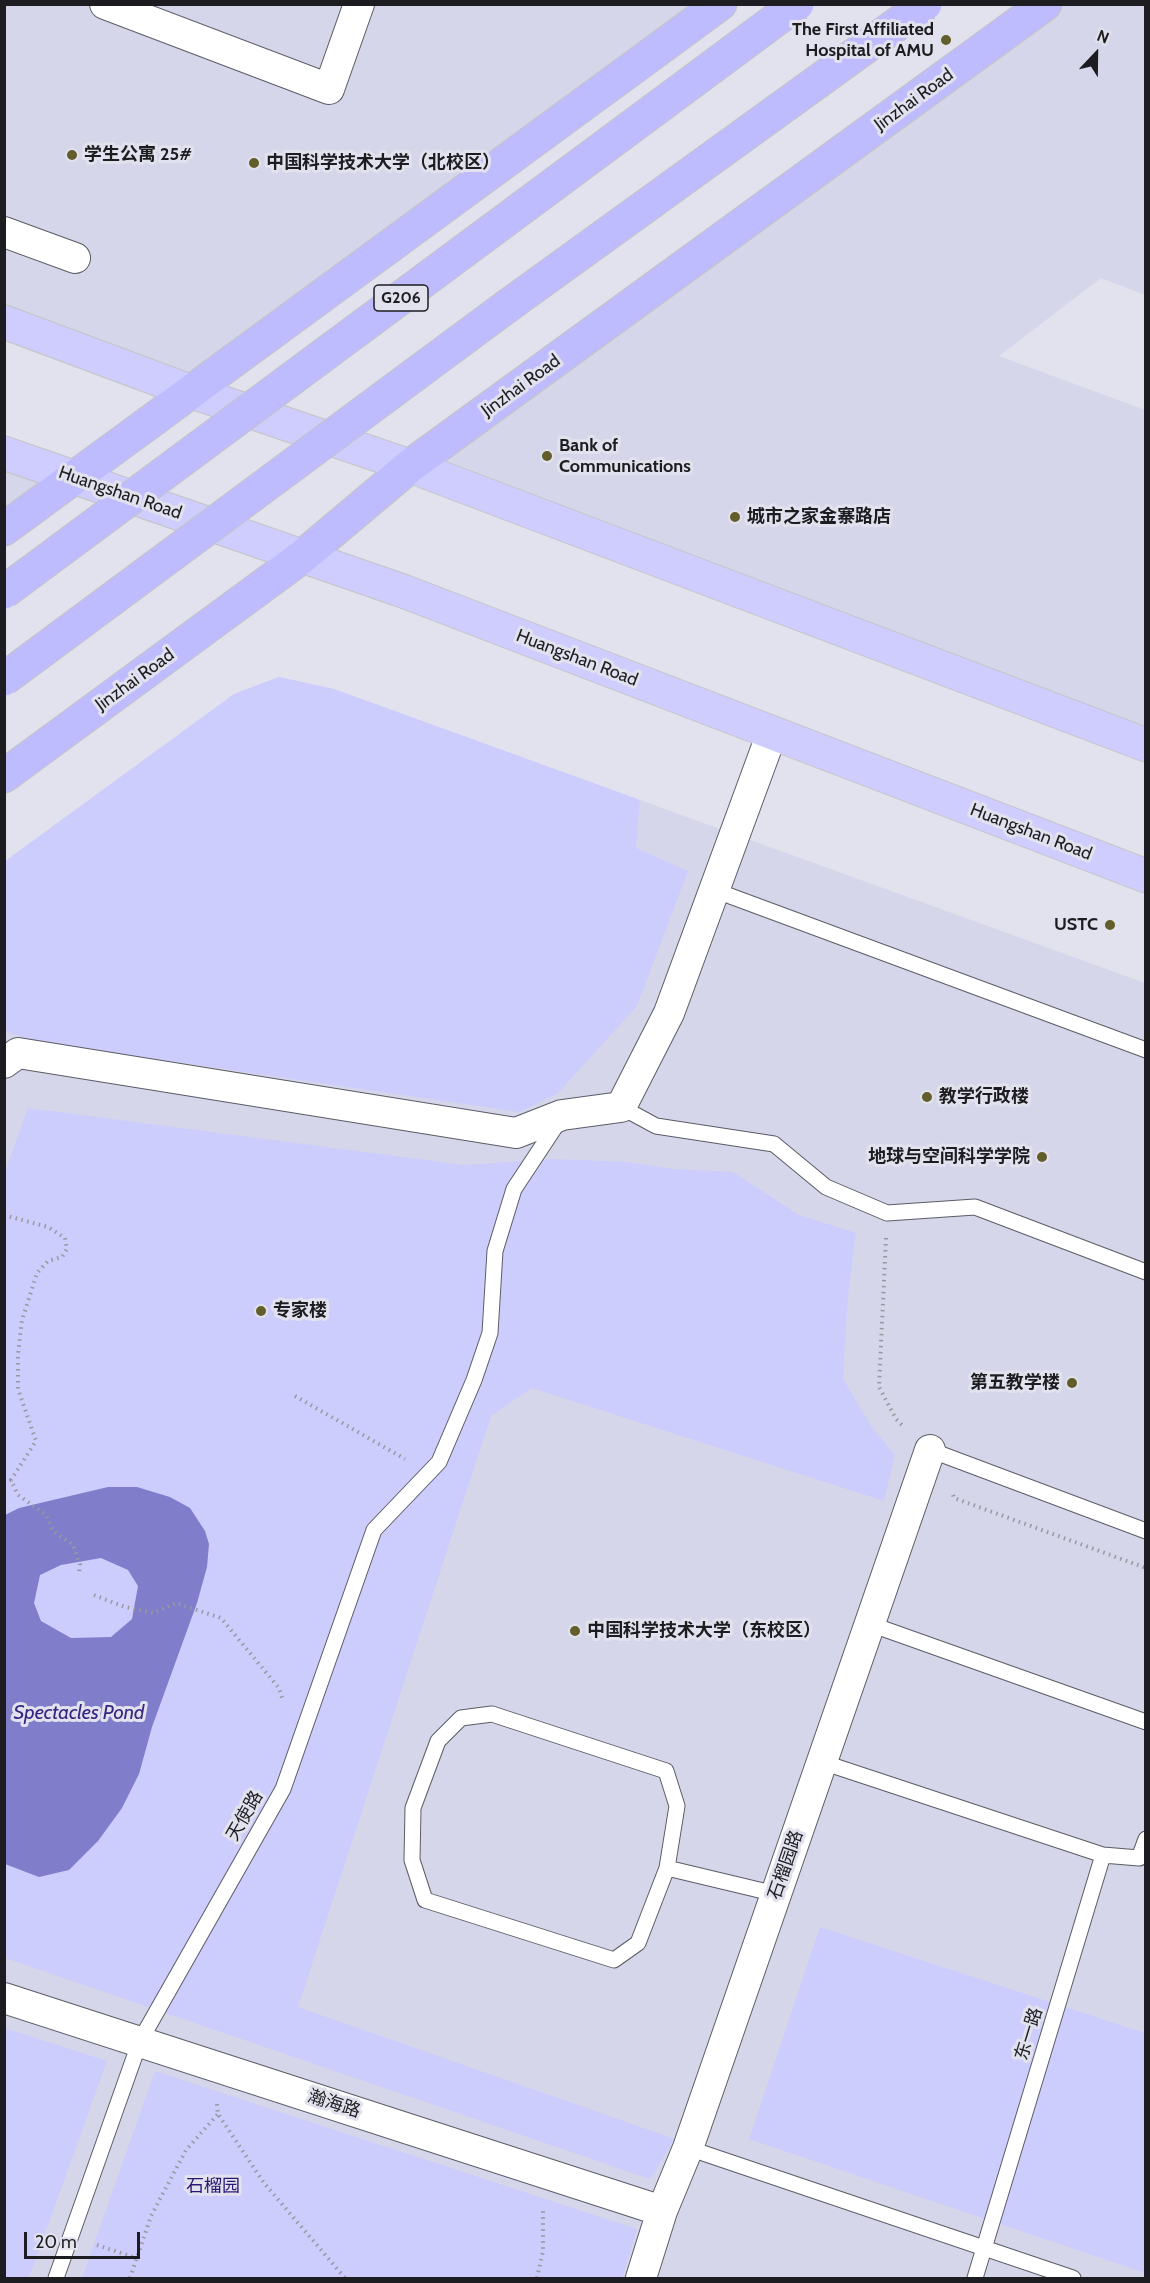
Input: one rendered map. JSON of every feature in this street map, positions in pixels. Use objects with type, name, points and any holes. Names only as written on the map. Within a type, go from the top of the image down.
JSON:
[{"type":"highway","points":[[4,529],[720,4]]},
{"type":"highway","name":"G206","points":[[4,592],[797,4]]},
{"type":"highway","points":[[4,679],[506,307],[925,4]]},
{"type":"highway","name":"Jinzhai Road","points":[[4,776],[302,557],[410,466],[1045,4]]},
{"type":"main road","points":[[4,322],[192,393],[410,466],[1146,745]]},
{"type":"main road","name":"Huangshan Road","points":[[4,453],[414,596],[1146,876]]},
{"type":"street","points":[[105,4],[329,89],[359,4]]},
{"type":"street","points":[[4,232],[75,258]]},
{"type":"street","points":[[4,1063],[18,1053],[516,1133],[562,1115],[621,1107],[669,1013],[772,733]]},
{"type":"street","name":"石榴园路","points":[[641,2278],[662,2211],[688,2148],[930,1450]]},
{"type":"street","name":"瀚海路","points":[[4,1998],[662,2211]]},
{"type":"lane","points":[[714,890],[1146,1050]]},
{"type":"lane","points":[[621,1107],[656,1126],[774,1144],[826,1187],[887,1214],[975,1207],[1146,1272]]},
{"type":"lane","name":"天使路","points":[[56,2278],[140,2041],[283,1789],[374,1530],[439,1462],[474,1380],[490,1334],[491,1287],[495,1251],[514,1189],[562,1115]]},
{"type":"lane","points":[[930,1450],[1146,1531]]},
{"type":"lane","points":[[870,1624],[1146,1722]]},
{"type":"lane","points":[[492,1714],[666,1771],[678,1806],[668,1868],[638,1943],[614,1960],[425,1900],[412,1860],[413,1808],[438,1741],[461,1718],[492,1714]]},
{"type":"lane","points":[[822,1762],[1103,1855],[1142,1860],[1146,1839]]},
{"type":"lane","name":"东一路","points":[[975,2278],[1103,1855]]},
{"type":"lane","points":[[668,1868],[776,1894]]},
{"type":"lane","points":[[688,2148],[1073,2278]]},
{"type":"path","points":[[887,1214],[879,1387],[896,1419],[930,1450],[954,1498],[1146,1568]]},
{"type":"path","points":[[4,1215],[48,1227],[65,1238],[67,1249],[62,1257],[48,1262],[37,1273],[29,1292],[22,1320],[18,1354],[18,1389],[36,1441],[11,1480],[4,1483]]},
{"type":"path","points":[[295,1396],[429,1472]]},
{"type":"path","points":[[11,1480],[18,1495],[46,1515],[53,1531],[73,1545],[80,1563],[79,1575]]},
{"type":"path","points":[[94,1595],[125,1607],[154,1613],[176,1603],[221,1618],[279,1688],[298,1748]]},
{"type":"path","points":[[211,2064],[218,2114],[264,2183],[345,2278]]},
{"type":"path","points":[[130,2278],[151,2216],[186,2150],[218,2114]]},
{"type":"path","points":[[537,2278],[543,2252],[543,2205],[539,2171]]},
{"type":"path","points":[[70,2240],[136,2258]]},
{"type":"shaded area","name":"中国科学技术大学（北校区）","points":[[4,5],[720,5],[192,392],[5,322]]},
{"type":"shaded area","points":[[1045,5],[1145,5],[1145,295],[1101,278],[999,356],[1145,410],[1145,745],[410,466]]},
{"type":"shaded area","points":[[4,453],[75,478],[4,529]]},
{"type":"shaded area","name":"中国科学技术大学（东校区）","points":[[279,677],[334,689],[1145,983],[1145,2278],[5,2278],[4,862],[234,694]]},
{"type":"green space","points":[[279,677],[334,689],[640,800],[636,848],[688,871],[637,1006],[557,1094],[519,1112],[33,1041],[5,1031],[4,862],[234,694]]},
{"type":"green space","points":[[28,1108],[464,1165],[555,1159],[627,1162],[673,1169],[733,1172],[799,1215],[856,1233],[848,1295],[843,1379],[871,1426],[895,1455],[884,1501],[532,1388],[491,1416],[298,2007],[675,2139],[650,2179],[5,1958],[4,1175]]},
{"type":"green space","points":[[820,1927],[1145,2033],[1145,2273],[749,2139]]},
{"type":"green space","points":[[5,2028],[107,2061],[29,2278],[5,2278]]},
{"type":"green space","name":"石榴园","points":[[155,2071],[637,2229],[622,2278],[82,2278]]},
{"type":"water","name":"Spectacles Pond","points":[[108,1487],[137,1487],[170,1497],[190,1508],[205,1531],[209,1544],[207,1567],[197,1603],[152,1727],[139,1774],[122,1808],[98,1841],[69,1870],[39,1877],[5,1864],[5,1515],[19,1508]],"holes":[[[101,1558],[128,1570],[138,1586],[132,1619],[111,1637],[71,1638],[41,1621],[34,1603],[40,1575],[61,1565]]]},
{"type":"place","name":"The First Affiliated Hospital of AMU","points":[[946,40]]},
{"type":"place","name":"学生公寓 25#","points":[[72,155]]},
{"type":"place","name":"中国科学技术大学（北校区）","points":[[254,163]]},
{"type":"place","name":"Bank of Communications","points":[[547,456]]},
{"type":"place","name":"城市之家金寨路店","points":[[735,517]]},
{"type":"place","name":"USTC","points":[[1110,925]]},
{"type":"place","name":"教学行政楼","points":[[927,1097]]},
{"type":"place","name":"地球与空间科学学院","points":[[1042,1157]]},
{"type":"place","name":"专家楼","points":[[261,1311]]},
{"type":"place","name":"第五教学楼","points":[[1072,1383]]},
{"type":"place","name":"中国科学技术大学（东校区）","points":[[575,1631]]}]
